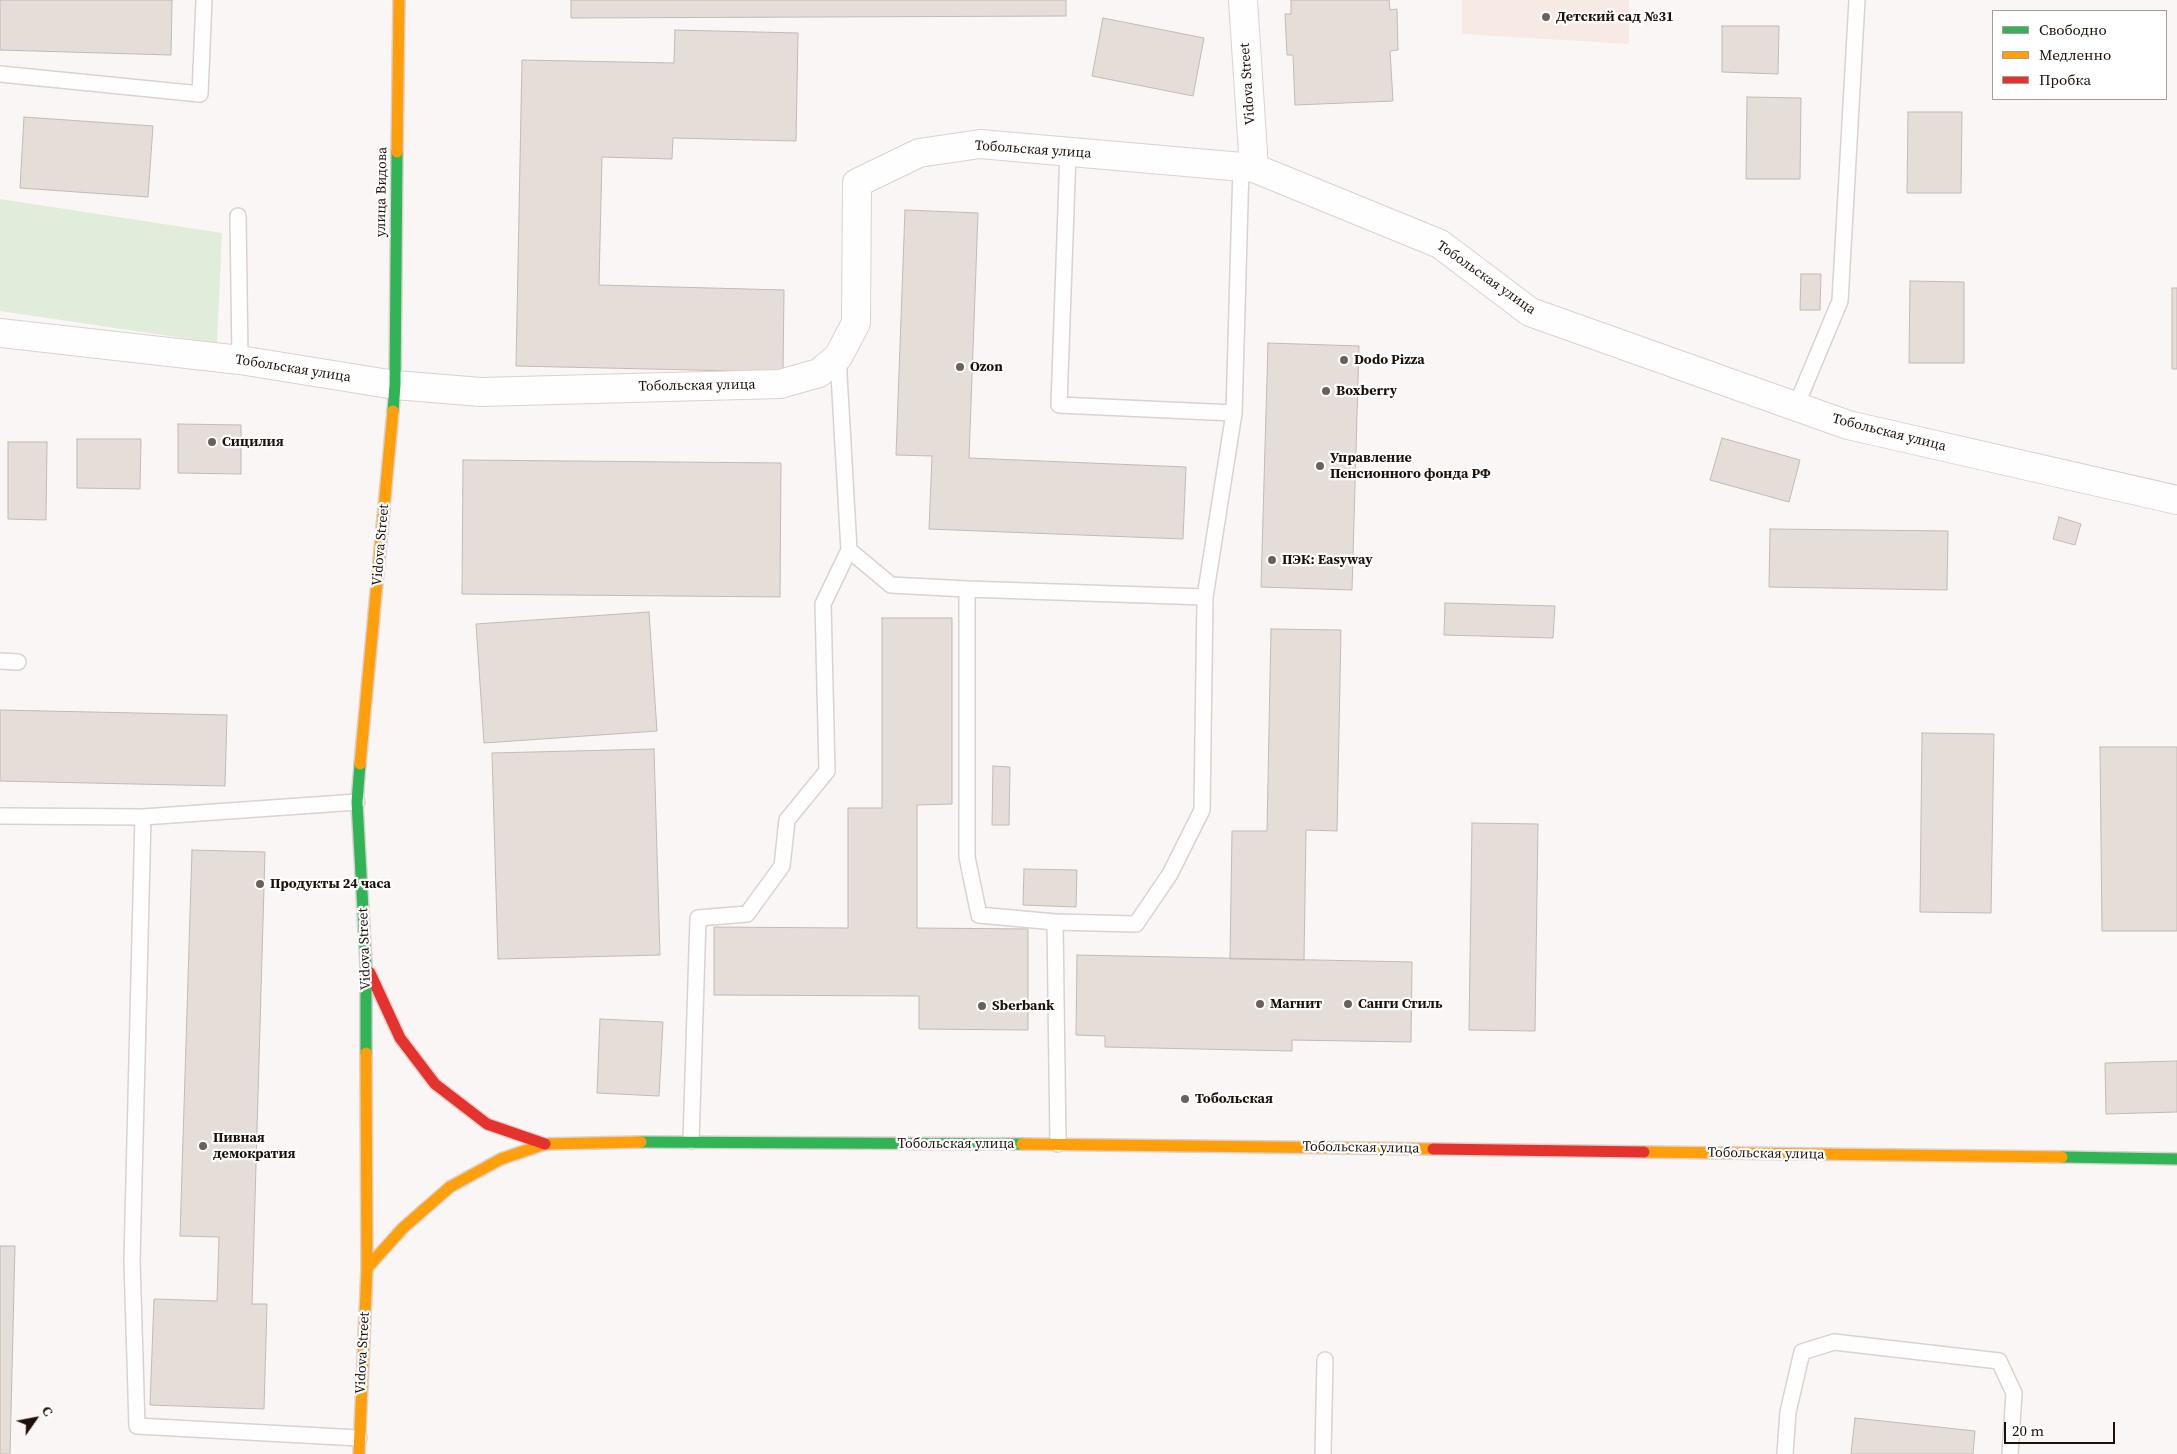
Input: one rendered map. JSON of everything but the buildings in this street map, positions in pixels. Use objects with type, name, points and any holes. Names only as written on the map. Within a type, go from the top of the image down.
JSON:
[{"type":"street","name":"улица Видова","points":[[395,385],[398,0]]},
{"type":"street","name":"Vidova Street","points":[[1243,0],[1248,168]]},
{"type":"street","name":"Тобольская улица","points":[[0,333],[240,360],[395,385],[481,392],[780,384],[819,373],[838,357],[856,323],[857,183],[919,154],[980,144],[1248,168],[1440,244],[1530,312],[1848,425],[2177,500]]},
{"type":"street","name":"Vidova Street","points":[[359,1454],[366,1268],[366,965],[357,802],[395,385]]},
{"type":"street","name":"Тобольская улица","points":[[366,965],[400,1038],[435,1084],[487,1124],[545,1144]]},
{"type":"street","name":"Тобольская улица","points":[[366,1268],[403,1228],[450,1188],[501,1159],[545,1144],[690,1141],[1058,1144],[2177,1159]]},
{"type":"lane","points":[[0,74],[200,94],[204,0]]},
{"type":"lane","points":[[398,0],[409,0]]},
{"type":"lane","points":[[1796,406],[1840,301],[1857,0]]},
{"type":"lane","points":[[1068,152],[1059,405],[1234,413]]},
{"type":"lane","points":[[966,589],[966,857],[979,915],[1055,922],[1136,924],[1170,874],[1202,810],[1205,597],[1234,413],[1248,168]]},
{"type":"lane","points":[[238,216],[240,360]]},
{"type":"lane","points":[[690,1141],[698,918],[747,914],[782,866],[787,820],[827,771],[823,604],[848,550],[838,357]]},
{"type":"lane","points":[[848,550],[891,585],[1205,597]]},
{"type":"lane","points":[[0,661],[18,662]]},
{"type":"lane","points":[[0,816],[143,817],[357,802]]},
{"type":"lane","points":[[143,817],[132,1260],[137,1426],[359,1438]]},
{"type":"lane","points":[[1055,922],[1058,1144]]},
{"type":"lane","points":[[1785,1454],[1788,1412],[1802,1352],[1834,1342],[1999,1361],[2014,1393],[2010,1454]]},
{"type":"lane","points":[[1323,1454],[1325,1360]]},
{"type":"shaded area","name":"Детский сад №31","points":[[1462,0],[1629,0],[1629,44],[1462,34]]},
{"type":"green space","points":[[0,199],[222,233],[217,343],[0,311]]},
{"type":"traffic: fast","points":[[393,411],[395,385],[397,152]]},
{"type":"traffic: fast","points":[[360,764],[357,802],[366,965],[366,1053]]},
{"type":"traffic: fast","points":[[641,1142],[1022,1144]]},
{"type":"traffic: fast","points":[[2062,1157],[2177,1159]]},
{"type":"traffic: slow","points":[[397,152],[399,0]]},
{"type":"traffic: slow","points":[[360,764],[393,411]]},
{"type":"traffic: slow","points":[[359,1454],[367,1268],[366,1053]]},
{"type":"traffic: slow","points":[[367,1268],[403,1228],[450,1187],[501,1159],[545,1144],[641,1142]]},
{"type":"traffic: slow","points":[[1022,1144],[1433,1149]]},
{"type":"traffic: slow","points":[[1644,1152],[2062,1157]]},
{"type":"traffic: jam","points":[[370,973],[400,1038],[435,1084],[487,1124],[545,1144]]},
{"type":"traffic: jam","points":[[1433,1149],[1644,1152]]},
{"type":"place","name":"Детский сад №31","points":[[1546,17]]},
{"type":"place","name":"Dodo Pizza","points":[[1344,360]]},
{"type":"place","name":"Ozon","points":[[960,367]]},
{"type":"place","name":"Boxberry","points":[[1326,391]]},
{"type":"place","name":"Сицилия","points":[[212,442]]},
{"type":"place","name":"Управление Пенсионного фонда РФ","points":[[1320,466]]},
{"type":"place","name":"ПЭК: Easyway","points":[[1272,560]]},
{"type":"place","name":"Продукты 24 часа","points":[[260,884]]},
{"type":"place","name":"Магнит","points":[[1260,1004]]},
{"type":"place","name":"Санги Стиль","points":[[1348,1004]]},
{"type":"place","name":"Sberbank","points":[[982,1006]]},
{"type":"place","name":"Тобольская","points":[[1185,1099]]},
{"type":"place","name":"Пивная демократия","points":[[203,1146]]}]
